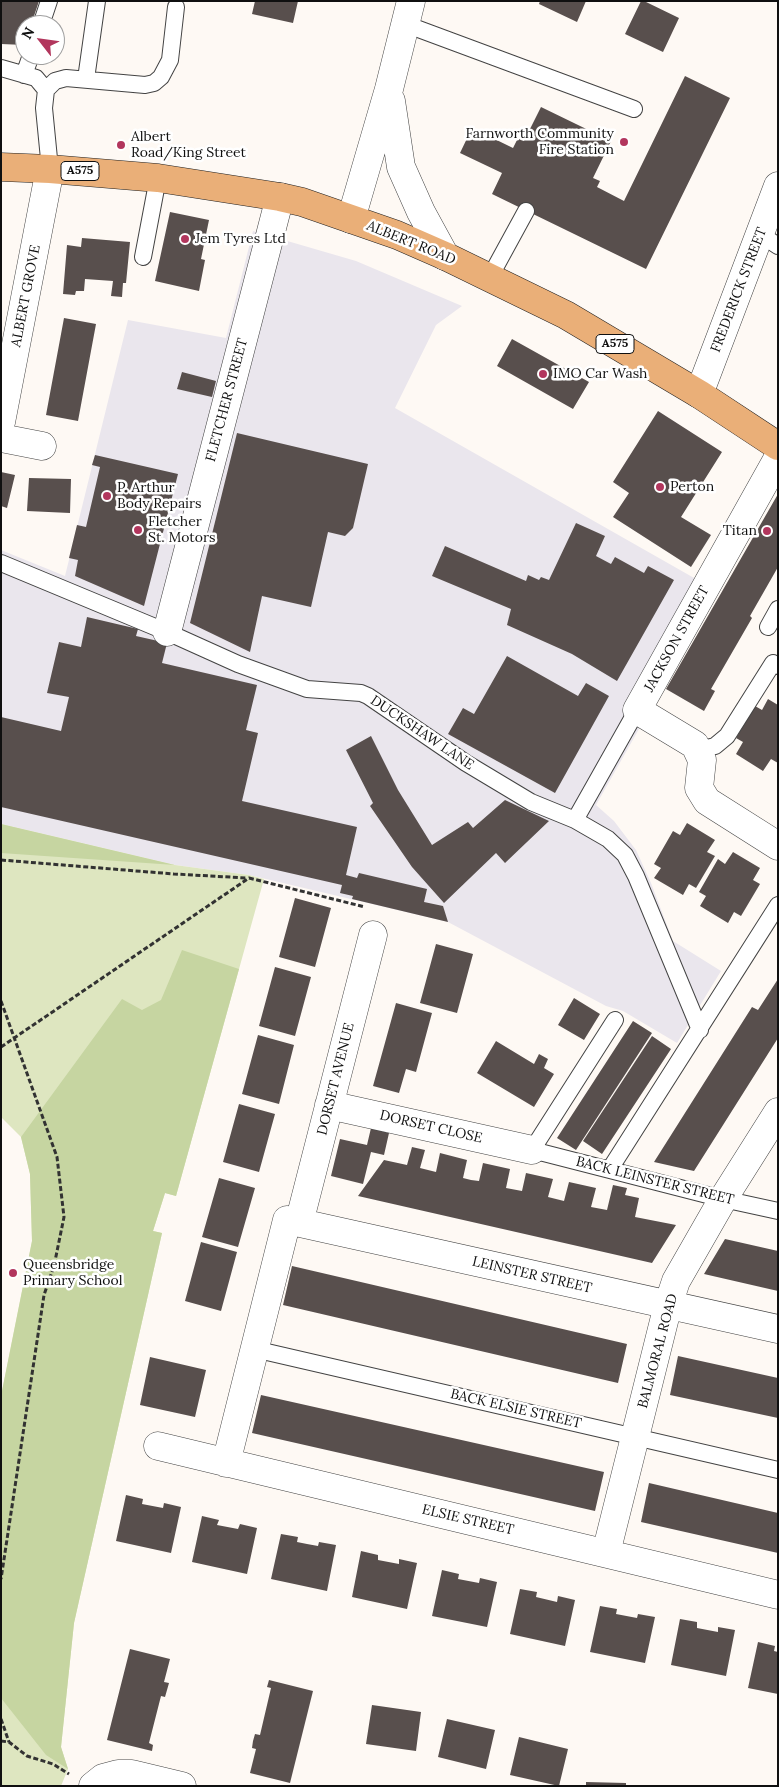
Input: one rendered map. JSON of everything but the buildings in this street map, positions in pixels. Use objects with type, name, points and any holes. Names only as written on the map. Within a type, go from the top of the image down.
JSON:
[{"type":"main road","name":"ALBERT ROAD","points":[[1,167],[158,178],[280,197],[302,202],[397,235],[445,256],[566,315],[699,394],[778,446]]},
{"type":"street","points":[[351,219],[389,89],[408,13]]},
{"type":"street","points":[[389,89],[401,168],[421,212],[445,256]]},
{"type":"street","name":"ALBERT GROVE","points":[[1,422],[50,169]]},
{"type":"street","name":"FREDERICK STREET","points":[[699,394],[769,240],[778,186]]},
{"type":"street","name":"FLETCHER STREET","points":[[167,632],[280,197]]},
{"type":"street","points":[[1,438],[42,446]]},
{"type":"street","name":"JACKSON STREET","points":[[637,710],[778,458]]},
{"type":"street","points":[[637,710],[695,745],[702,760],[699,788],[707,800],[778,846]]},
{"type":"street","name":"DORSET AVENUE","points":[[226,1463],[254,1348],[330,1105],[372,935]]},
{"type":"street","name":"DORSET CLOSE","points":[[330,1105],[532,1150]]},
{"type":"street","name":"BALMORAL ROAD","points":[[606,1553],[668,1305],[676,1281],[723,1199],[778,1112]]},
{"type":"street","name":"LEINSTER STREET","points":[[293,1221],[778,1329]]},
{"type":"street","name":"ELSIE STREET","points":[[158,1446],[778,1595]]},
{"type":"street","points":[[83,1781],[118,1774],[132,1774],[182,1786]]},
{"type":"lane","points":[[44,15],[49,1]]},
{"type":"lane","points":[[86,79],[96,1]]},
{"type":"lane","points":[[50,169],[44,108],[46,90],[55,81],[66,78],[145,85],[154,83],[161,77],[170,60],[176,7]]},
{"type":"lane","points":[[408,13],[634,109]]},
{"type":"lane","points":[[24,75],[28,65]]},
{"type":"lane","points":[[1,68],[36,78],[46,90]]},
{"type":"lane","points":[[143,257],[158,178]]},
{"type":"lane","points":[[490,278],[526,211]]},
{"type":"lane","name":"DUCKSHAW LANE","points":[[1,563],[167,632],[238,664],[307,689],[362,693],[466,763],[531,802],[575,820],[608,839],[625,855],[636,876],[700,1030]]},
{"type":"lane","points":[[768,627],[778,609]]},
{"type":"lane","points":[[695,745],[707,748],[715,746],[727,736],[773,663],[778,666]]},
{"type":"lane","name":"JACKSON STREET","points":[[575,820],[637,710]]},
{"type":"lane","points":[[610,1169],[778,905]]},
{"type":"lane","points":[[532,1150],[615,1020]]},
{"type":"lane","name":"BACK LEINSTER STREET","points":[[532,1150],[723,1199],[778,1211]]},
{"type":"lane","name":"BACK ELSIE STREET","points":[[254,1348],[778,1470]]},
{"type":"path","points":[[1,860],[249,878],[379,910],[372,935]]},
{"type":"path","points":[[1,1048],[249,878]]},
{"type":"path","points":[[1,1001],[57,1157],[64,1216],[54,1266],[44,1295],[1,1579]]},
{"type":"path","points":[[1,1719],[9,1742]]},
{"type":"path","points":[[1,1741],[9,1742],[27,1756],[53,1764],[83,1781]]},
{"type":"shaded area","points":[[253,231],[356,261],[462,306],[436,325],[395,408],[717,591],[596,805],[614,821],[636,850],[673,941],[721,971],[677,1043],[623,1011],[606,1006],[448,922],[249,875],[175,865],[1,824],[1,550],[65,576],[128,320],[226,338]]},
{"type":"green space","points":[[1,824],[175,865],[249,875],[264,879],[176,1196],[165,1193],[153,1231],[162,1233],[74,1623],[61,1747],[68,1769],[61,1786],[1,1786],[1,1396],[32,1241],[30,1174],[21,1137],[1,1117]]},
{"type":"green space","points":[[1,824],[175,865],[1,853]]},
{"type":"green space","points":[[182,950],[239,969],[176,1196],[165,1193],[153,1231],[162,1233],[74,1623],[61,1747],[68,1769],[46,1755],[1,1698],[1,1396],[32,1241],[30,1174],[21,1137],[122,999],[142,1010],[161,1000]]},
{"type":"place","name":"Farnworth Community Fire Station","points":[[624,142]]},
{"type":"place","name":"Albert Road/King Street","points":[[121,145]]},
{"type":"place","name":"Jem Tyres Ltd","points":[[185,239]]},
{"type":"place","name":"IMO Car Wash","points":[[543,374]]},
{"type":"place","name":"Perton","points":[[660,487]]},
{"type":"place","name":"P. Arthur Body Repairs","points":[[107,496]]},
{"type":"place","name":"Fletcher St. Motors","points":[[138,530]]},
{"type":"place","name":"Titan","points":[[767,531]]},
{"type":"place","name":"Queensbridge Primary School","points":[[13,1273]]}]
